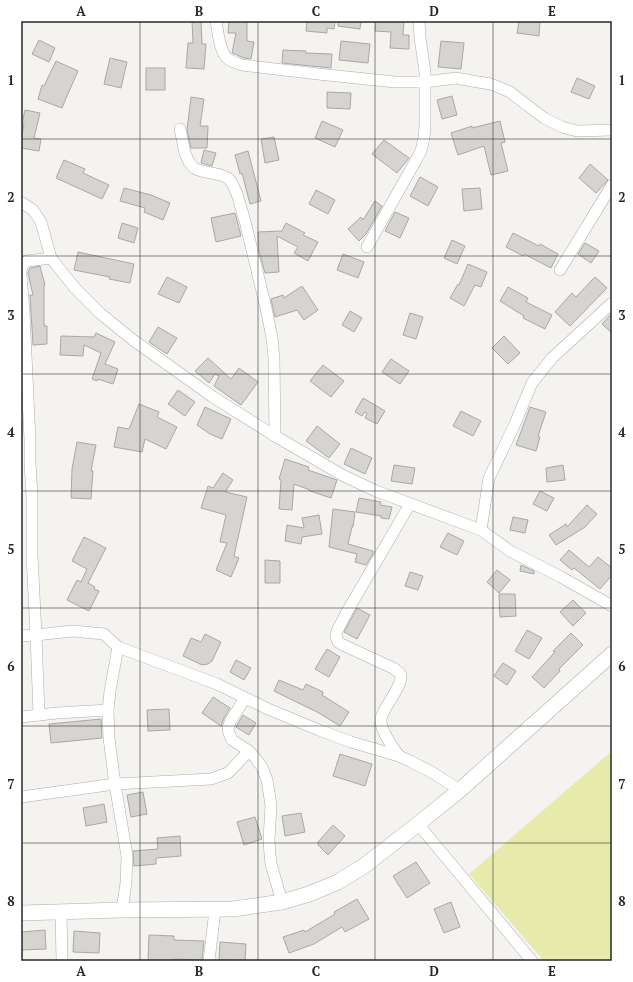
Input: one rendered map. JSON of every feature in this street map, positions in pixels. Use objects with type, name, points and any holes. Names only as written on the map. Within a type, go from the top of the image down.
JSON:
[{"type":"main road","points":[[21,912],[215,910],[282,902],[309,894],[338,882],[364,866],[460,790],[612,654]]},
{"type":"street","points":[[216,21],[222,50],[226,57],[242,65],[395,82],[425,82],[456,78],[491,84],[510,92],[544,118],[562,127],[577,131],[612,130]]},
{"type":"street","points":[[367,247],[421,151],[424,138],[426,126],[425,72],[419,21]]},
{"type":"street","points":[[180,129],[184,152],[194,168],[228,178],[237,194],[245,221],[272,338],[276,436]]},
{"type":"street","points":[[560,270],[612,185]]},
{"type":"street","points":[[21,202],[34,210],[41,222],[51,258],[74,287],[101,314],[133,340],[212,397],[344,476],[376,492],[481,530],[510,551],[561,577],[612,606]]},
{"type":"street","points":[[21,271],[22,264],[27,261],[51,258]]},
{"type":"street","points":[[21,274],[30,440],[32,555],[39,715]]},
{"type":"street","points":[[481,530],[489,478],[514,426],[532,383],[552,358],[612,303]]},
{"type":"street","points":[[399,756],[386,735],[381,720],[400,684],[400,674],[395,669],[341,644],[338,642],[336,636],[348,610],[410,504]]},
{"type":"street","points":[[21,636],[73,631],[104,634],[118,647],[217,684],[268,709],[346,740],[399,756],[433,773],[460,790]]},
{"type":"street","points":[[118,647],[108,710],[109,738],[127,856],[126,883],[122,910]]},
{"type":"street","points":[[245,698],[230,722],[228,728],[229,734],[232,740],[249,750],[256,758],[262,767],[267,780],[271,805],[269,840],[271,864],[282,902]]},
{"type":"street","points":[[21,717],[108,710]]},
{"type":"street","points":[[21,797],[115,784],[211,779],[228,773],[249,750]]},
{"type":"street","points":[[418,824],[532,961]]},
{"type":"street","points":[[209,961],[215,910]]},
{"type":"street","points":[[61,912],[62,961]]},
{"type":"green space","points":[[612,751],[612,961],[544,961],[469,874]]},
{"type":"building","points":[[192,21],[201,21],[202,44],[206,44],[204,69],[186,68],[188,43],[193,43]]},
{"type":"building","points":[[229,21],[247,21],[247,41],[254,42],[251,59],[232,53],[236,33],[228,33]]},
{"type":"building","points":[[307,21],[335,21],[334,29],[327,28],[327,33],[306,31]]},
{"type":"building","points":[[338,21],[361,21],[360,29],[338,26]]},
{"type":"building","points":[[376,21],[404,21],[403,35],[409,35],[409,49],[390,48],[391,32],[375,31]]},
{"type":"building","points":[[519,21],[540,21],[539,36],[517,33]]},
{"type":"building","points":[[39,40],[55,48],[49,62],[32,54]]},
{"type":"building","points":[[341,41],[370,44],[368,63],[339,60]]},
{"type":"building","points":[[441,41],[464,43],[461,69],[438,67]]},
{"type":"building","points":[[283,50],[332,54],[331,68],[282,63]]},
{"type":"building","points":[[110,58],[127,62],[121,88],[104,84]]},
{"type":"building","points":[[56,61],[78,71],[62,108],[38,99],[42,85],[44,86]]},
{"type":"building","points":[[146,68],[165,68],[165,90],[146,90]]},
{"type":"building","points":[[577,78],[595,86],[589,99],[571,92]]},
{"type":"building","points":[[327,92],[351,93],[350,109],[327,108]]},
{"type":"building","points":[[452,96],[457,115],[442,119],[437,100]]},
{"type":"building","points":[[191,97],[204,99],[200,126],[208,126],[207,148],[191,148],[187,130]]},
{"type":"building","points":[[25,110],[40,113],[34,138],[41,139],[39,151],[21,148],[24,124],[22,124]]},
{"type":"building","points":[[322,121],[343,130],[335,147],[315,138]]},
{"type":"building","points":[[500,121],[505,142],[501,143],[508,171],[491,175],[484,146],[458,155],[451,133],[472,126],[472,128]]},
{"type":"building","points":[[274,137],[279,160],[265,163],[261,139]]},
{"type":"building","points":[[384,140],[409,158],[397,173],[372,154]]},
{"type":"building","points":[[204,150],[216,153],[212,166],[201,163]]},
{"type":"building","points":[[248,151],[261,201],[250,204],[242,173],[240,174],[235,155]]},
{"type":"building","points":[[64,160],[85,169],[83,173],[109,185],[102,199],[56,178]]},
{"type":"building","points":[[590,164],[608,180],[596,193],[579,178]]},
{"type":"building","points":[[420,177],[438,187],[428,206],[410,196]]},
{"type":"building","points":[[124,188],[151,195],[170,203],[163,220],[144,212],[145,208],[120,201]]},
{"type":"building","points":[[480,188],[482,209],[464,211],[462,189]]},
{"type":"building","points":[[316,190],[335,200],[328,214],[309,204]]},
{"type":"building","points":[[375,201],[382,206],[366,234],[359,241],[348,229],[361,217],[363,220]]},
{"type":"building","points":[[395,212],[409,218],[400,238],[385,231]]},
{"type":"building","points":[[235,213],[241,236],[216,242],[211,218]]},
{"type":"building","points":[[122,223],[138,228],[134,243],[118,238]]},
{"type":"building","points":[[286,223],[305,233],[303,235],[318,242],[308,261],[294,253],[298,247],[277,236],[279,272],[265,273],[259,251],[258,232],[282,231]]},
{"type":"building","points":[[513,233],[539,246],[540,244],[558,254],[551,268],[524,254],[523,256],[506,247]]},
{"type":"building","points":[[452,240],[465,246],[457,264],[444,258]]},
{"type":"building","points":[[585,243],[599,251],[591,263],[578,254]]},
{"type":"building","points":[[78,252],[134,264],[130,283],[109,279],[110,277],[74,270]]},
{"type":"building","points":[[343,254],[364,262],[358,278],[337,270]]},
{"type":"building","points":[[468,264],[487,272],[481,287],[475,285],[464,306],[450,298],[458,284],[459,285]]},
{"type":"building","points":[[40,266],[45,285],[44,326],[47,326],[47,344],[33,345],[30,295],[33,295],[28,273],[30,268]]},
{"type":"building","points":[[167,277],[187,287],[179,303],[158,294]]},
{"type":"building","points":[[595,277],[607,288],[570,326],[555,312],[572,293],[576,297]]},
{"type":"building","points":[[302,286],[318,310],[304,320],[297,310],[275,317],[271,299],[283,295],[284,298]]},
{"type":"building","points":[[508,287],[528,298],[526,302],[552,315],[545,329],[523,318],[524,316],[500,301]]},
{"type":"building","points":[[350,311],[362,318],[354,332],[342,325]]},
{"type":"building","points":[[410,313],[423,317],[416,339],[403,335]]},
{"type":"building","points":[[612,313],[612,333],[602,324]]},
{"type":"building","points":[[158,327],[177,338],[167,354],[149,342]]},
{"type":"building","points":[[96,333],[115,342],[105,364],[118,369],[113,384],[98,379],[97,381],[92,379],[101,353],[84,345],[83,356],[60,355],[61,336],[94,337]]},
{"type":"building","points":[[504,336],[520,353],[508,364],[492,348]]},
{"type":"building","points":[[208,358],[231,379],[239,368],[258,382],[241,405],[214,386],[219,376],[215,374],[209,383],[195,371]]},
{"type":"building","points":[[391,359],[409,371],[400,384],[382,372]]},
{"type":"building","points":[[323,365],[344,381],[331,397],[310,381]]},
{"type":"building","points":[[178,390],[195,402],[185,416],[168,404]]},
{"type":"building","points":[[363,398],[385,411],[377,424],[365,418],[367,414],[365,412],[362,416],[355,412]]},
{"type":"building","points":[[139,404],[159,412],[157,417],[177,427],[166,449],[145,439],[142,452],[114,447],[118,427],[129,429]]},
{"type":"building","points":[[205,407],[231,419],[222,439],[210,434],[197,425]]},
{"type":"building","points":[[530,407],[546,412],[538,436],[540,437],[536,451],[516,445]]},
{"type":"building","points":[[461,411],[481,421],[473,436],[453,426]]},
{"type":"building","points":[[317,426],[340,444],[329,458],[306,441]]},
{"type":"building","points":[[77,442],[96,445],[91,471],[93,471],[91,499],[71,498],[72,469]]},
{"type":"building","points":[[351,448],[372,458],[365,474],[344,464]]},
{"type":"building","points":[[285,459],[309,467],[308,470],[337,480],[331,498],[294,484],[292,510],[279,509],[281,480],[279,479]]},
{"type":"building","points":[[394,465],[415,468],[412,484],[391,481]]},
{"type":"building","points":[[563,465],[565,480],[547,482],[546,468]]},
{"type":"building","points":[[223,473],[233,480],[225,492],[247,497],[234,556],[239,558],[231,577],[216,570],[227,543],[220,542],[226,515],[201,508],[208,486],[213,488]]},
{"type":"building","points":[[540,491],[554,498],[547,511],[533,504]]},
{"type":"building","points":[[359,498],[381,502],[380,505],[392,507],[389,519],[381,518],[381,516],[356,512]]},
{"type":"building","points":[[587,505],[597,514],[585,527],[556,545],[549,535],[566,524],[567,527]]},
{"type":"building","points":[[333,509],[355,512],[353,527],[348,544],[373,551],[373,554],[366,565],[355,562],[357,554],[329,547]]},
{"type":"building","points":[[319,515],[322,534],[302,537],[301,544],[285,541],[287,525],[304,528],[302,518]]},
{"type":"building","points":[[513,517],[528,520],[525,533],[510,530]]},
{"type":"building","points":[[448,533],[464,541],[457,555],[440,547]]},
{"type":"building","points":[[84,537],[106,548],[88,583],[95,587],[94,589],[99,591],[89,611],[67,600],[77,580],[81,582],[87,569],[72,561]]},
{"type":"building","points":[[569,550],[589,567],[598,557],[612,568],[612,575],[600,589],[574,568],[572,570],[560,560]]},
{"type":"building","points":[[265,560],[280,561],[280,583],[265,583]]},
{"type":"building","points":[[521,565],[534,571],[534,574],[520,571]]},
{"type":"building","points":[[497,570],[510,580],[499,593],[487,582]]},
{"type":"building","points":[[410,572],[423,576],[418,590],[405,586]]},
{"type":"building","points":[[499,594],[515,594],[516,616],[500,617]]},
{"type":"building","points":[[573,600],[586,613],[573,626],[560,612]]},
{"type":"building","points":[[357,608],[370,615],[357,639],[344,632]]},
{"type":"building","points":[[527,630],[542,638],[529,659],[515,651]]},
{"type":"building","points":[[571,633],[583,645],[559,669],[560,671],[544,688],[532,677],[555,652],[553,651]]},
{"type":"building","points":[[205,634],[221,642],[212,661],[208,664],[202,665],[183,656],[191,638],[201,642]]},
{"type":"building","points":[[327,649],[340,657],[329,677],[315,669]]},
{"type":"building","points":[[236,660],[251,668],[244,680],[230,672]]},
{"type":"building","points":[[503,663],[516,671],[507,685],[494,676]]},
{"type":"building","points":[[279,680],[303,690],[306,684],[323,692],[322,695],[349,712],[340,726],[319,713],[274,691]]},
{"type":"building","points":[[213,697],[230,708],[221,726],[202,713]]},
{"type":"building","points":[[169,709],[170,730],[148,731],[147,710]]},
{"type":"building","points":[[243,715],[256,723],[249,735],[236,727]]},
{"type":"building","points":[[101,719],[102,738],[51,743],[49,724]]},
{"type":"building","points":[[340,754],[372,764],[365,786],[333,776]]},
{"type":"building","points":[[143,792],[147,814],[131,817],[127,795]]},
{"type":"building","points":[[104,804],[107,822],[86,826],[83,808]]},
{"type":"building","points":[[301,813],[305,832],[285,836],[282,816]]},
{"type":"building","points":[[255,817],[262,839],[244,845],[237,822]]},
{"type":"building","points":[[333,825],[345,836],[328,855],[318,845],[318,842]]},
{"type":"building","points":[[180,836],[181,856],[156,858],[156,864],[134,866],[133,851],[158,849],[157,838]]},
{"type":"building","points":[[416,862],[430,883],[407,898],[393,876]]},
{"type":"building","points":[[357,899],[369,919],[345,932],[342,927],[314,944],[289,953],[283,937],[304,930],[305,932],[335,914],[334,912]]},
{"type":"building","points":[[451,902],[460,927],[444,933],[434,909]]},
{"type":"building","points":[[45,930],[46,949],[21,950],[21,932]]},
{"type":"building","points":[[74,931],[100,933],[99,953],[73,952]]},
{"type":"building","points":[[149,935],[174,936],[174,940],[204,941],[202,960],[173,959],[173,961],[148,961]]},
{"type":"building","points":[[220,942],[246,944],[245,961],[219,960]]}]
